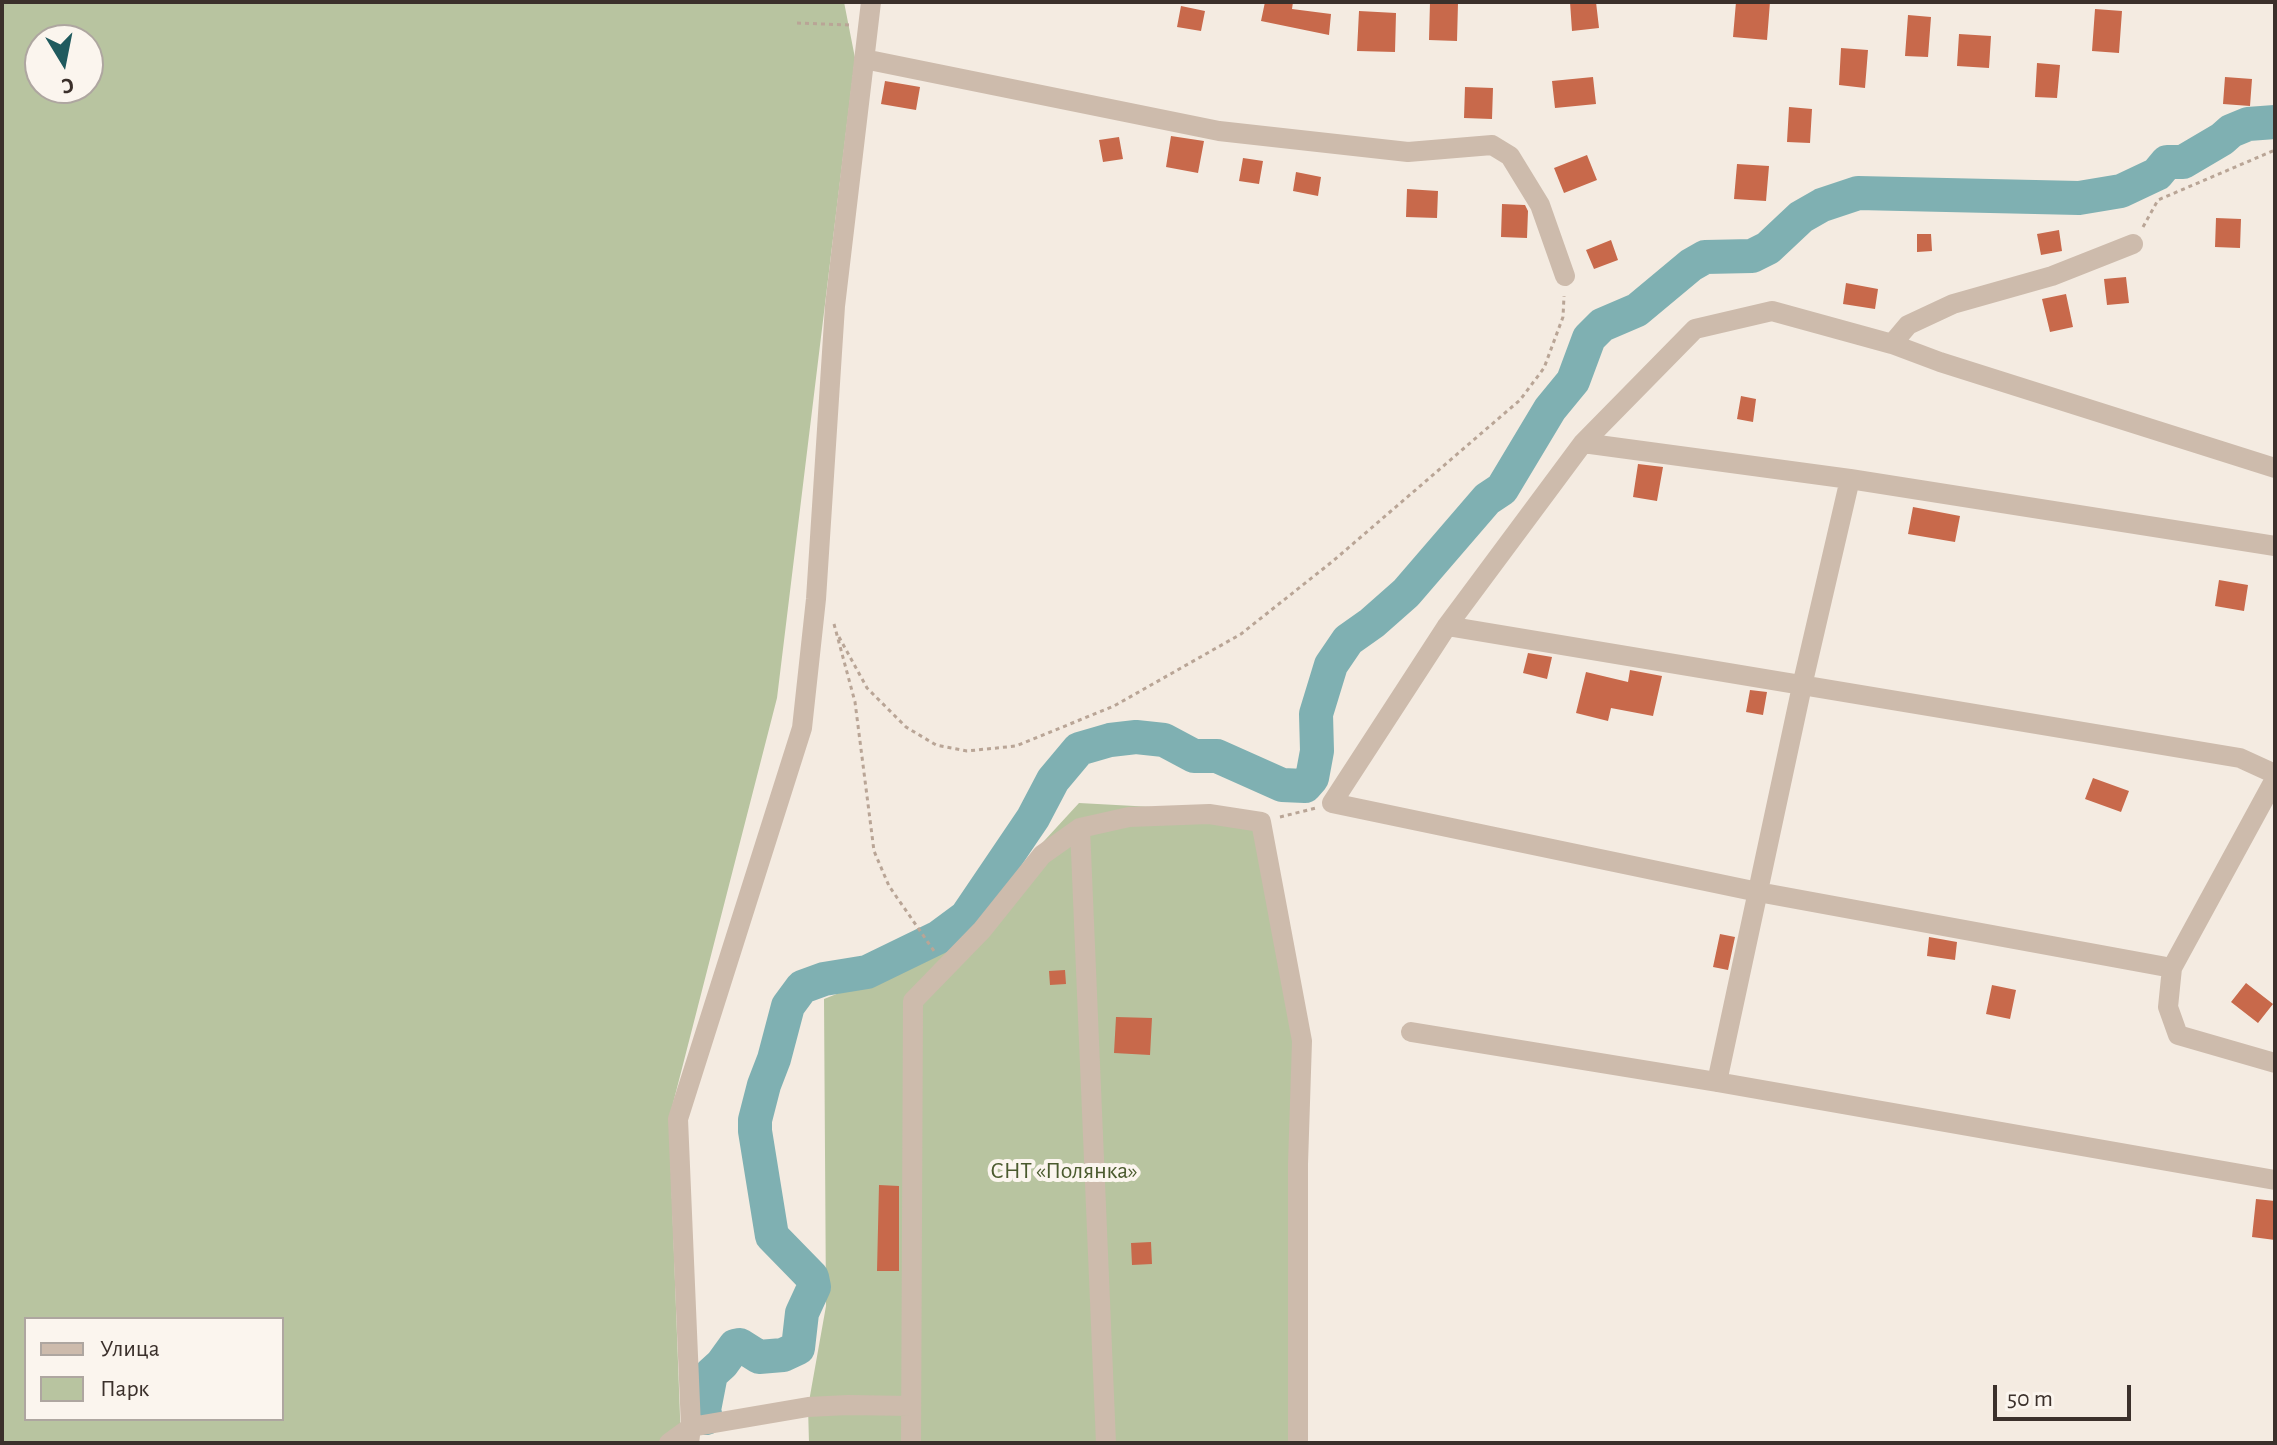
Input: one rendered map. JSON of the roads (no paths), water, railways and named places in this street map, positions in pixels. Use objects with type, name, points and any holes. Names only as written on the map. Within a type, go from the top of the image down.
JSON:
[{"type":"street","points":[[690,1435],[678,1119],[802,728],[816,599],[835,306],[871,2]]},
{"type":"street","points":[[864,59],[1219,131],[1408,152],[1492,145],[1510,156],[1540,205],[1565,276]]},
{"type":"street","points":[[1892,344],[1908,325],[1953,304],[2052,276],[2133,244]]},
{"type":"street","points":[[2172,968],[1758,892],[1332,803],[1447,626],[1583,443],[1695,329],[1772,311],[1892,344],[2275,468]]},
{"type":"street","points":[[1583,443],[1850,479],[2275,546]]},
{"type":"street","points":[[1717,1082],[1850,479]]},
{"type":"street","points":[[1447,626],[2240,758],[2275,777],[2172,968],[2168,1007],[2178,1035],[2275,1063]]},
{"type":"street","points":[[911,1443],[913,1001],[982,930],[1042,855],[1080,828],[1129,817],[1209,814],[1261,822],[1302,1041],[1298,1164],[1298,1443]]},
{"type":"street","points":[[1080,828],[1106,1443]]},
{"type":"street","points":[[1411,1032],[2275,1180]]},
{"type":"street","points":[[669,1443],[690,1435],[808,1407],[911,1406]]},
{"type":"waterway","points":[[706,1418],[704,1410],[711,1374],[735,1346],[740,1345],[759,1357],[783,1355],[798,1348],[802,1313],[814,1287],[812,1277],[772,1236],[755,1131],[764,1085],[788,1006],[802,987],[824,979],[867,972],[939,937],[966,917],[1033,818],[1053,780],[1079,749],[1110,740],[1136,737],[1164,740],[1194,756],[1217,756],[1282,785],[1305,786],[1312,778],[1317,751],[1316,714],[1331,665],[1348,640],[1406,593],[1487,499],[1502,489],[1550,409],[1573,381],[1589,338],[1602,325],[1637,310],[1705,257],[1752,256],[1768,248],[1801,217],[1822,205],[1858,193],[2079,198],[2121,191],[2157,174],[2167,162],[2183,162],[2231,131],[2248,124],[2275,122]]},
{"type":"park label","name":"СНТ «Полянка»","points":[[1064,1171]]}]
